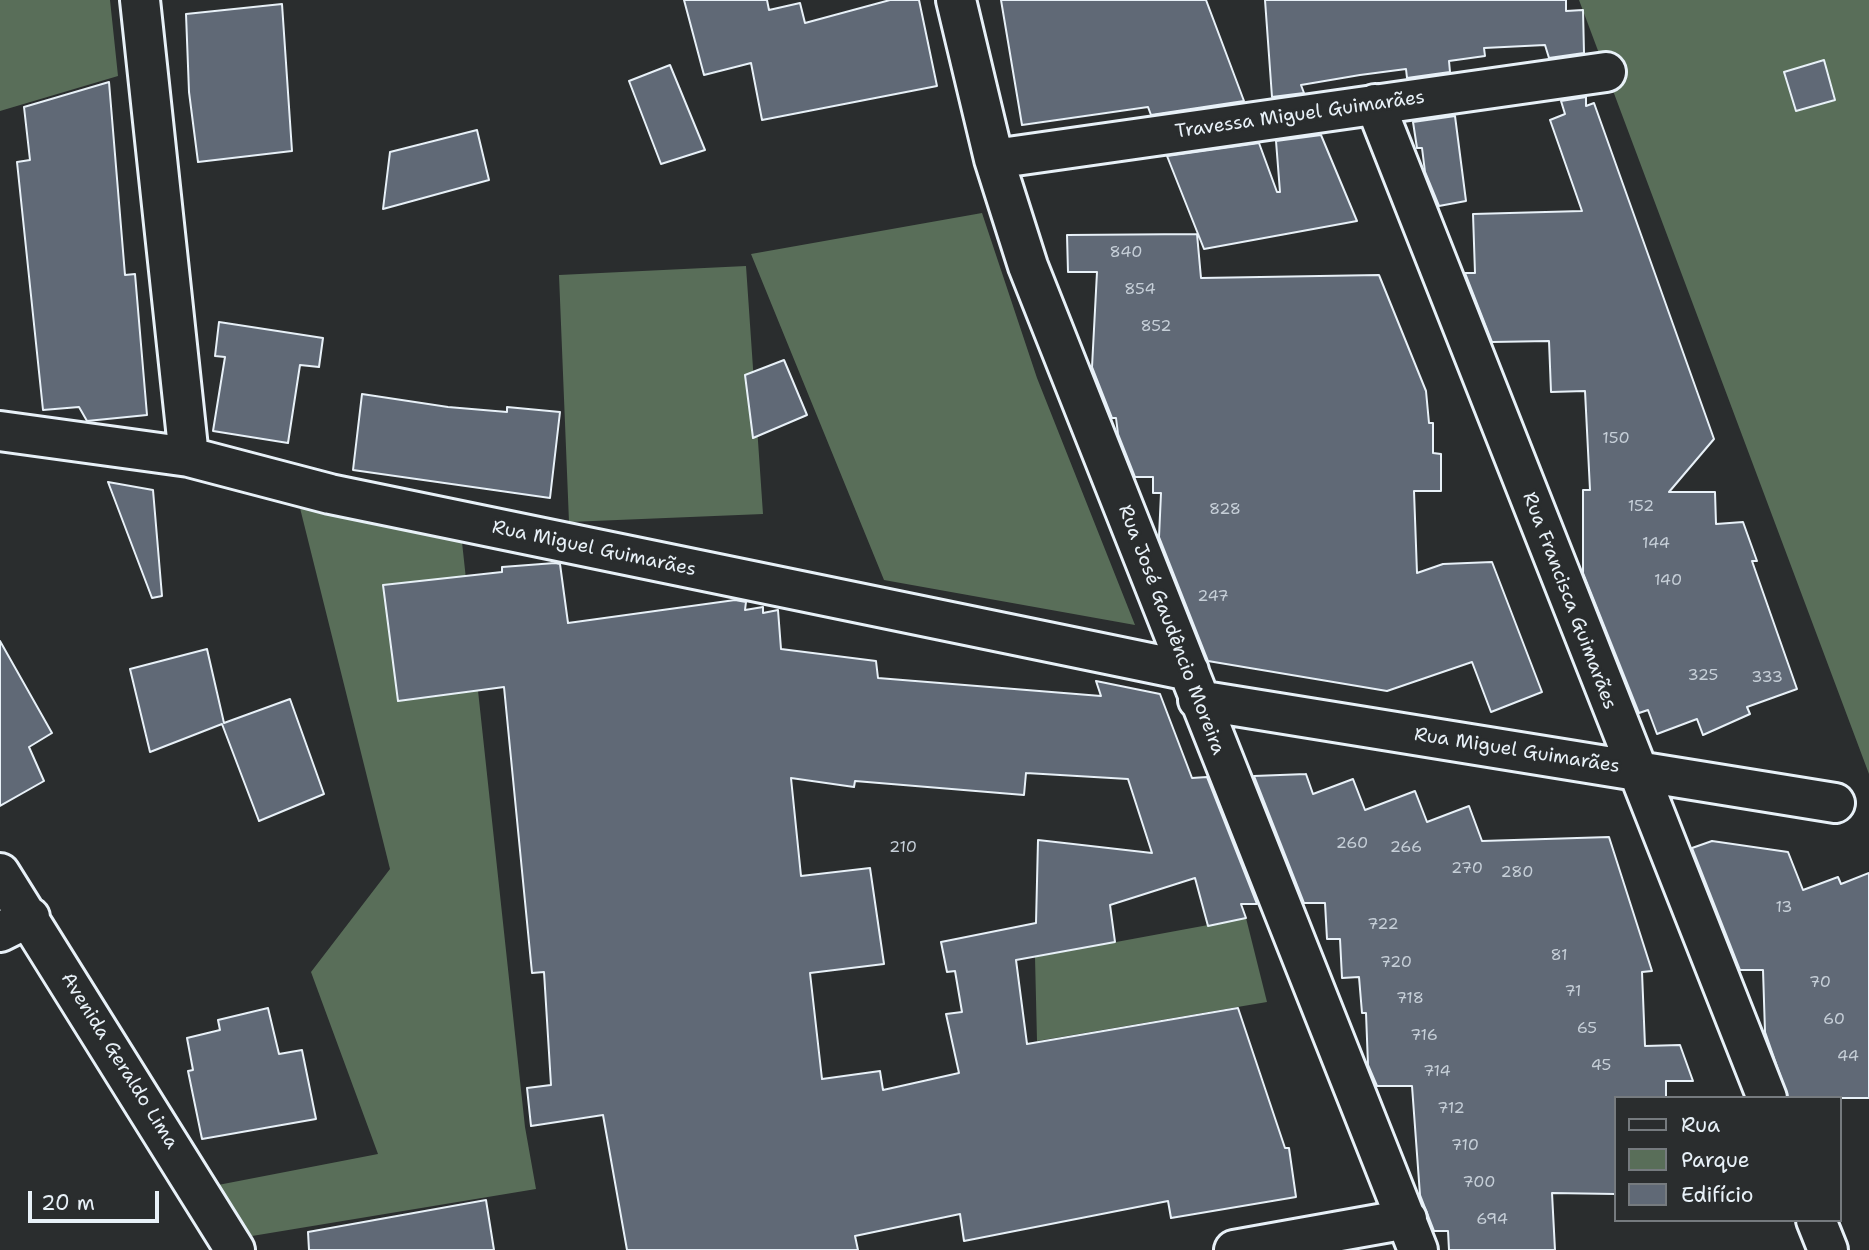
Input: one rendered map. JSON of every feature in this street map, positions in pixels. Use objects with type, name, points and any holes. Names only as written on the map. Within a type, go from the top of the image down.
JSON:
[{"type":"street","points":[[140,0],[189,457]]},
{"type":"street","name":"Rua José Gaudêncio Moreira","points":[[956,0],[994,159],[1028,266],[1413,1235]]},
{"type":"street","name":"Travessa Miguel Guimarães","points":[[994,159],[1606,72]]},
{"type":"street","name":"Rua Francisca Guimarães","points":[[1375,104],[1635,770],[1766,1096]]},
{"type":"street","name":"Rua Miguel Guimarães","points":[[0,431],[189,457],[330,494],[1193,686],[1635,770],[1835,803]]},
{"type":"street","name":"Avenida Geraldo Lima","points":[[0,873],[15,924],[235,1250]]},
{"type":"street","points":[[1817,1222],[1828,1250]]},
{"type":"street","points":[[1234,1250],[1413,1235]]},
{"type":"green space","points":[[0,0],[110,0],[118,76],[0,111]]},
{"type":"green space","points":[[1579,0],[1869,0],[1869,774],[1606,72]]},
{"type":"green space","points":[[982,213],[1037,378],[1135,625],[884,580],[751,254]]},
{"type":"green space","points":[[746,266],[763,514],[569,522],[559,275]]},
{"type":"green space","points":[[300,508],[462,542],[525,1127],[536,1189],[252,1236],[218,1185],[378,1154],[311,972],[390,869]]},
{"type":"green space","points":[[1246,918],[1267,1002],[1037,1041],[1035,957]]},
{"type":"building","points":[[684,0],[767,0],[769,10],[800,3],[805,23],[890,0],[919,0],[937,86],[762,120],[751,63],[704,75]]},
{"type":"building","points":[[1001,0],[1206,0],[1244,101],[1151,115],[1148,107],[1022,125]]},
{"type":"building","points":[[1265,0],[1566,0],[1566,11],[1583,10],[1584,53],[1549,58],[1545,45],[1484,48],[1485,56],[1449,61],[1450,72],[1407,78],[1406,69],[1360,75],[1301,85],[1304,93],[1272,97]]},
{"type":"building","points":[[282,4],[292,151],[198,162],[189,92],[186,14]]},
{"type":"building","points":[[1824,60],[1835,100],[1796,111],[1784,72]]},
{"type":"building","points":[[670,65],[705,150],[661,164],[629,81]]},
{"type":"building","points":[[109,82],[125,275],[135,274],[147,415],[87,421],[79,407],[43,410],[17,162],[30,160],[24,107]]},
{"type":"building","points":[[1586,97],[1586,106],[1594,103],[1714,439],[1669,492],[1715,492],[1716,524],[1743,522],[1757,561],[1752,561],[1797,689],[1747,707],[1750,714],[1703,735],[1697,719],[1657,734],[1648,710],[1639,713],[1583,573],[1583,490],[1590,490],[1585,391],[1551,392],[1549,341],[1492,342],[1465,273],[1475,273],[1473,214],[1582,211],[1550,120],[1565,114],[1561,101]]},
{"type":"building","points":[[1455,116],[1466,201],[1439,206],[1425,172],[1422,148],[1417,148],[1413,122]]},
{"type":"building","points":[[477,130],[489,180],[383,209],[390,152]]},
{"type":"building","points":[[1321,135],[1357,221],[1204,249],[1167,156],[1259,143],[1277,192],[1280,192],[1276,141]]},
{"type":"building","points":[[1197,234],[1201,278],[1379,275],[1426,391],[1429,423],[1433,423],[1433,453],[1441,454],[1441,491],[1414,491],[1417,573],[1443,564],[1492,562],[1542,692],[1491,712],[1472,662],[1387,691],[1208,661],[1159,537],[1161,493],[1153,493],[1153,477],[1135,477],[1118,434],[1116,418],[1112,418],[1092,367],[1097,272],[1068,272],[1067,235]]},
{"type":"building","points":[[219,322],[323,338],[319,367],[300,365],[288,443],[213,431],[225,357],[215,356]]},
{"type":"building","points":[[784,360],[807,415],[753,438],[745,375]]},
{"type":"building","points":[[362,394],[448,407],[507,412],[507,407],[560,412],[550,498],[353,470]]},
{"type":"building","points":[[108,482],[153,490],[162,596],[152,598]]},
{"type":"building","points":[[560,564],[568,623],[735,600],[746,602],[745,610],[763,607],[763,613],[778,610],[781,649],[876,661],[878,678],[1101,696],[1096,681],[1160,694],[1192,778],[1207,777],[1257,904],[1241,904],[1246,918],[1208,926],[1195,878],[1110,905],[1115,942],[1016,960],[1027,1044],[1238,1008],[1285,1148],[1289,1148],[1296,1197],[1171,1218],[1168,1201],[964,1241],[960,1214],[855,1236],[858,1250],[627,1250],[603,1115],[531,1126],[527,1088],[551,1085],[544,972],[532,973],[504,687],[398,701],[383,585],[502,572],[502,567]],"holes":[[[1026,773],[1128,779],[1152,853],[1038,840],[1036,923],[941,942],[947,972],[955,971],[962,1012],[946,1014],[959,1073],[883,1090],[880,1071],[822,1079],[810,973],[884,964],[870,868],[801,876],[791,778],[854,787],[855,781],[1024,795]]]},
{"type":"building","points":[[0,641],[52,733],[29,747],[44,781],[0,806]]},
{"type":"building","points":[[207,649],[224,723],[290,699],[324,794],[259,821],[222,724],[150,752],[130,669]]},
{"type":"building","points":[[1306,774],[1313,794],[1353,779],[1365,810],[1415,791],[1427,822],[1469,806],[1482,841],[1609,837],[1652,971],[1642,972],[1645,1046],[1680,1045],[1693,1081],[1666,1081],[1666,1096],[1614,1096],[1614,1194],[1552,1193],[1555,1250],[1449,1250],[1448,1231],[1434,1231],[1420,1195],[1412,1086],[1377,1086],[1368,1065],[1366,1013],[1362,1013],[1359,977],[1342,978],[1340,939],[1327,939],[1325,903],[1304,903],[1254,776]]},
{"type":"building","points":[[1712,841],[1788,852],[1803,890],[1838,877],[1841,884],[1869,873],[1869,1098],[1787,1096],[1765,1032],[1763,970],[1740,970],[1692,848]]},
{"type":"building","points":[[268,1008],[279,1054],[302,1050],[316,1119],[202,1139],[188,1071],[193,1070],[187,1038],[220,1030],[218,1020]]},
{"type":"building","points":[[486,1200],[494,1250],[309,1250],[308,1232]]}]
